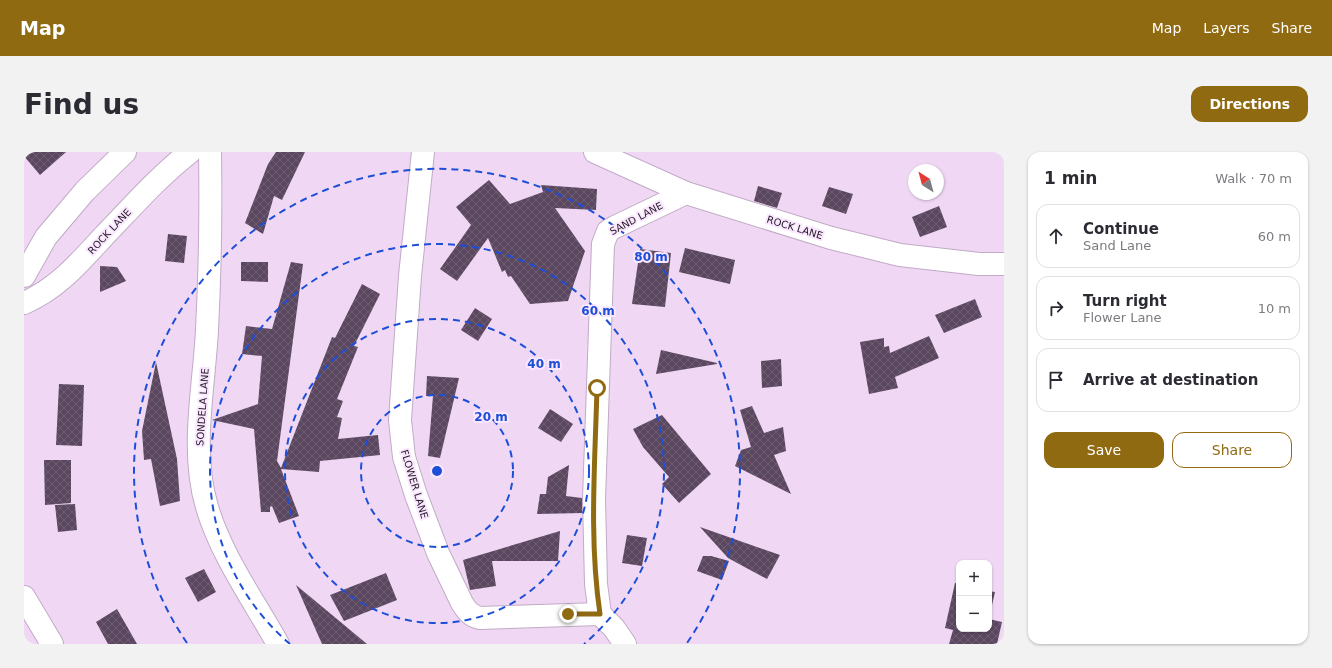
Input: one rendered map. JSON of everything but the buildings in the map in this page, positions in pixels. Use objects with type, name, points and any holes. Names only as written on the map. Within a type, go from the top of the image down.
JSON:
[{"type":"street","points":[[24,276],[46,237],[85,191],[125,152]]},
{"type":"street","name":"ROCK LANE","points":[[24,303],[49,291],[74,268],[146,191],[190,152]]},
{"type":"street","name":"SONDELA LANE","points":[[210,152],[211,209],[207,330],[199,449],[201,482],[207,508],[215,529],[230,560],[278,644]]},
{"type":"street","name":"FLOWER LANE","points":[[423,152],[410,276],[400,420],[404,457],[438,553],[462,603],[466,610],[474,617],[600,614]]},
{"type":"street","name":"ROCK LANE","points":[[595,152],[686,193],[831,238],[900,255],[979,264],[1004,264]]},
{"type":"street","name":"SAND LANE","points":[[600,614],[596,584],[594,499],[603,244],[608,231],[686,193]]},
{"type":"street","points":[[24,597],[52,644]]},
{"type":"street","points":[[600,614],[614,628],[625,644]]},
{"type":"route","points":[[568,614],[600,614],[596,584],[594,499],[597,388]]}]
